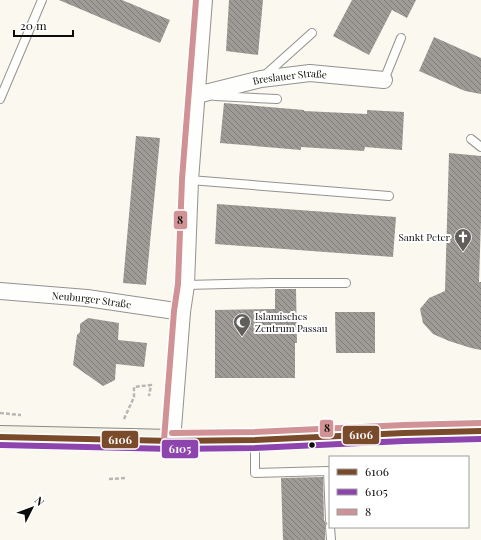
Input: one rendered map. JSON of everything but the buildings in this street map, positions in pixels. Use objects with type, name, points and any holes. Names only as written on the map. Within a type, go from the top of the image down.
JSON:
[{"type":"street","points":[[172,441],[182,312],[186,284],[190,180],[204,0]]},
{"type":"street","name":"Breslauer Straße","points":[[197,95],[261,79],[310,73],[384,80]]},
{"type":"street","name":"Neuburger Straße","points":[[0,291],[86,298],[182,312]]},
{"type":"street","points":[[0,437],[172,441],[255,440],[481,431]]},
{"type":"lane","points":[[0,99],[42,0]]},
{"type":"lane","points":[[261,79],[312,33]]},
{"type":"lane","points":[[384,80],[402,38]]},
{"type":"lane","name":"Breslauer Straße","points":[[197,95],[276,99]]},
{"type":"lane","points":[[471,139],[481,147]]},
{"type":"lane","points":[[190,180],[389,196]]},
{"type":"lane","points":[[186,284],[346,283]]},
{"type":"lane","points":[[255,440],[255,474],[328,471],[329,496]]},
{"type":"lane","points":[[330,528],[331,540]]},
{"type":"path","points":[[123,422],[134,397],[134,387],[151,385],[149,396]]},
{"type":"path","points":[[109,479],[126,478]]},
{"type":"transit line","name":"8","points":[[164,440],[174,311],[178,284],[182,179],[196,0]]},
{"type":"transit line","name":"8","points":[[172,433],[255,432],[481,423]]},
{"type":"transit line","name":"6106","points":[[0,437],[172,441],[255,440],[481,431]]},
{"type":"transit line","name":"6105","points":[[0,445],[172,449],[255,448],[481,439]]},
{"type":"place","name":"Sankt Peter","points":[[463,252]]},
{"type":"place","name":"Islamisches Zentrum Passau","points":[[242,337]]}]
